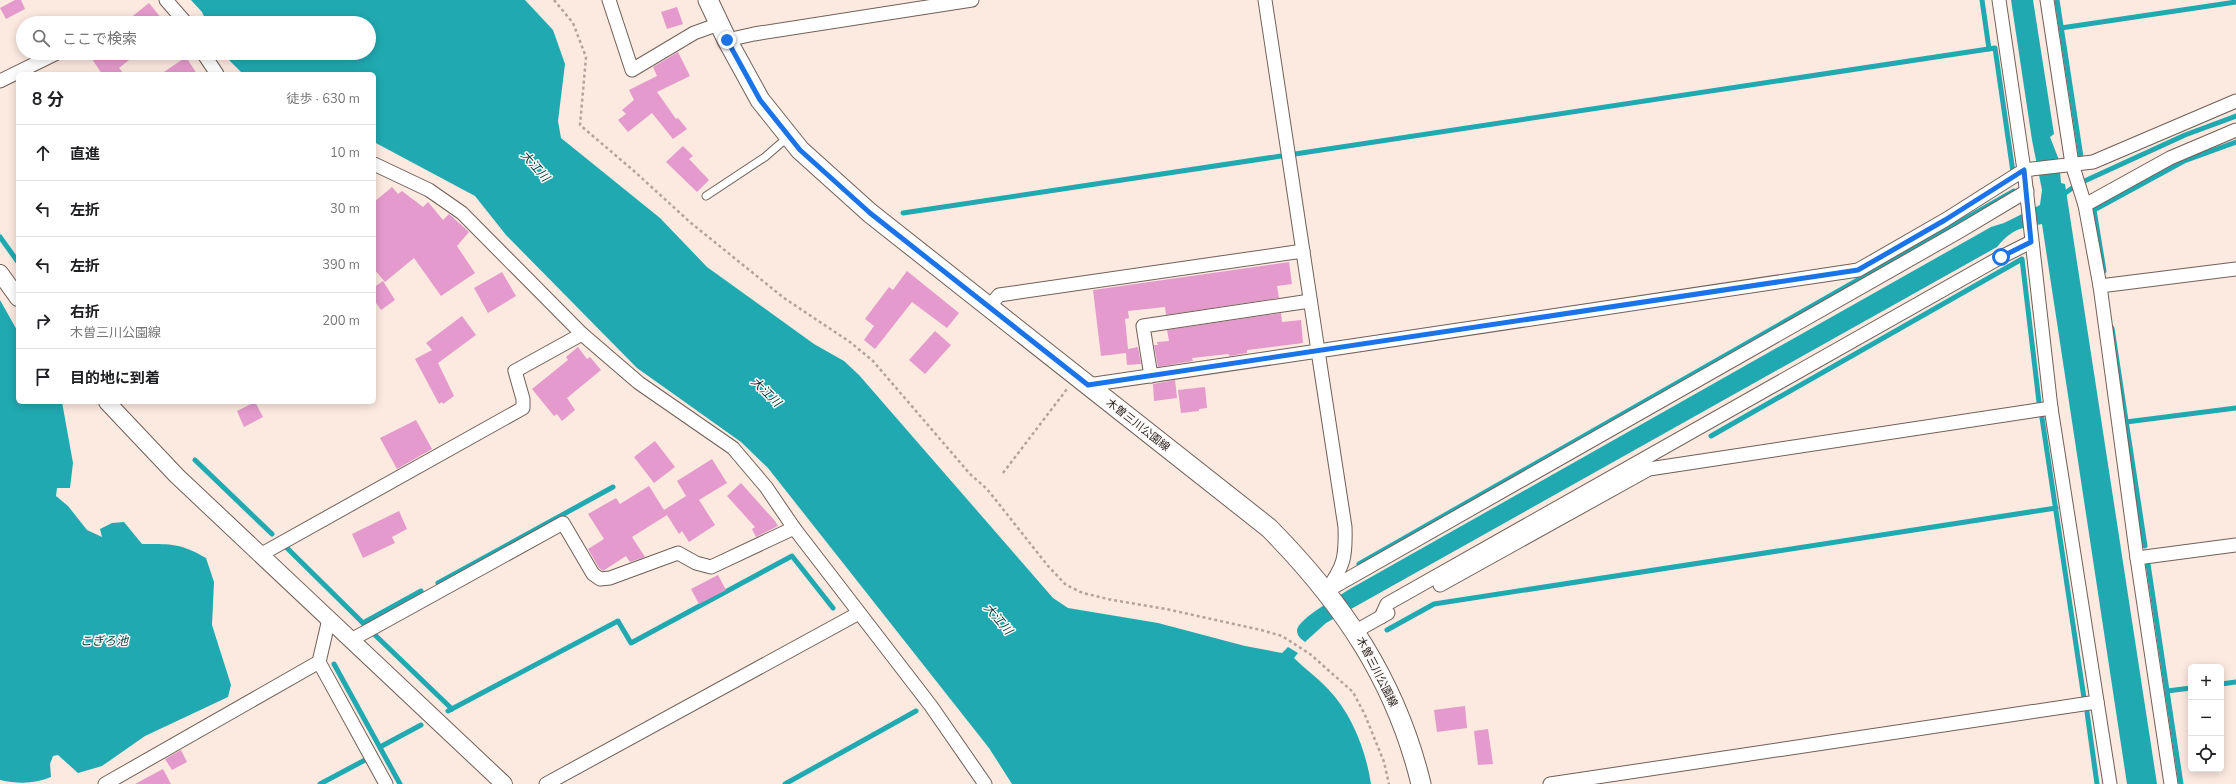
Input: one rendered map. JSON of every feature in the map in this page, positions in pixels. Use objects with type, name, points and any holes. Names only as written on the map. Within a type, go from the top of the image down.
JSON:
[{"type":"main road","name":"木曽三川公園線","points":[[708,0],[723,32],[760,100],[800,150],[870,213],[1269,528],[1300,559],[1351,625],[1375,663],[1397,712],[1414,756],[1421,784]]},
{"type":"street","points":[[166,0],[180,16]]},
{"type":"street","points":[[609,0],[632,70],[694,33],[723,32],[754,34],[972,0]]},
{"type":"street","points":[[1265,0],[1345,527],[1346,548],[1342,569],[1328,594]]},
{"type":"street","points":[[1998,0],[2029,170],[2027,193],[2031,237],[2051,408],[2110,784]]},
{"type":"street","points":[[2047,0],[2071,168],[2083,200],[2100,286],[2137,558],[2171,784]]},
{"type":"street","points":[[18,72],[43,60]]},
{"type":"street","points":[[208,60],[217,72]]},
{"type":"street","points":[[0,81],[16,73]]},
{"type":"street","points":[[1082,381],[1151,376],[1858,270],[2029,170],[2071,168],[2093,162],[2236,101]]},
{"type":"street","points":[[2083,200],[2170,158],[2236,130]]},
{"type":"street","points":[[376,165],[429,190],[462,213],[582,334],[639,383],[733,448],[766,487],[794,528],[931,706],[985,784]]},
{"type":"street","points":[[1328,594],[2027,193]]},
{"type":"street","points":[[1381,617],[1387,604],[2031,237]]},
{"type":"street","points":[[989,307],[999,295],[1303,251]]},
{"type":"street","points":[[2100,286],[2236,269]]},
{"type":"street","points":[[0,273],[16,295]]},
{"type":"street","points":[[1151,376],[1143,326],[1310,301]]},
{"type":"street","points":[[260,555],[522,408],[523,399],[515,372],[582,334]]},
{"type":"street","points":[[110,404],[177,476],[504,784]]},
{"type":"street","points":[[1351,625],[1381,617],[1649,468],[2051,408]]},
{"type":"street","points":[[351,640],[563,523],[593,574],[600,578],[610,578],[678,553],[696,563],[711,567],[794,528]]},
{"type":"street","points":[[2137,558],[2236,545]]},
{"type":"street","points":[[546,784],[859,613]]},
{"type":"street","points":[[329,619],[319,662],[386,784]]},
{"type":"street","points":[[105,784],[319,662]]},
{"type":"street","points":[[1550,784],[2097,702]]},
{"type":"lane","points":[[706,196],[765,157],[789,136]]},
{"type":"path","points":[[554,0],[573,23],[586,57],[580,125],[634,171],[690,223],[784,298],[850,342],[873,361],[970,474],[987,489],[1048,566],[1066,585],[1083,593],[1166,609],[1282,636],[1310,654],[1353,692],[1365,714],[1384,762],[1389,784]]},
{"type":"path","points":[[1003,473],[1082,381]]},
{"type":"water","name":"大江川","points":[[191,0],[525,0],[553,30],[565,64],[558,121],[561,138],[660,218],[707,267],[814,344],[844,361],[859,375],[1053,598],[1068,608],[1158,623],[1245,646],[1282,653],[1288,647],[1298,653],[1294,658],[1337,699],[1351,721],[1362,746],[1371,784],[1012,784],[989,748],[768,468],[741,442],[637,368],[506,235],[475,196],[376,143],[376,72],[241,72],[229,60],[376,60],[376,16],[204,16]]},
{"type":"water","points":[[2011,0],[2033,0],[2054,134],[2050,137],[2059,160],[2061,183],[2065,184],[2157,784],[2127,784],[2042,224],[2017,230],[2007,236],[1997,247],[1326,623],[1305,642],[1300,637],[1297,630],[1299,625],[1304,620],[1348,590],[1991,227],[2004,223],[2040,205],[2042,190],[2032,140]]},
{"type":"water","name":"こぎろ池","points":[[0,300],[16,328],[16,404],[62,404],[73,463],[70,488],[57,488],[56,496],[68,506],[87,530],[102,537],[100,529],[112,523],[124,522],[142,544],[175,545],[189,549],[206,558],[214,582],[212,625],[231,685],[228,697],[145,736],[102,766],[78,773],[58,755],[53,756],[50,764],[51,777],[26,783],[0,780]]},
{"type":"building","points":[[15,0],[21,0],[25,9],[6,19],[0,8]]},
{"type":"building","points":[[149,3],[159,16],[133,16]]},
{"type":"building","points":[[677,7],[683,24],[667,29],[661,12]]},
{"type":"building","points":[[678,52],[690,76],[657,92],[676,119],[678,118],[687,129],[673,139],[652,113],[628,132],[618,120],[626,114],[622,110],[634,100],[629,90],[657,76],[653,67]]},
{"type":"building","points":[[93,60],[129,60],[119,68],[122,72],[101,72]]},
{"type":"building","points":[[182,60],[188,60],[196,72],[164,72]]},
{"type":"building","points":[[683,146],[693,156],[689,159],[709,180],[697,192],[666,162]]},
{"type":"building","points":[[392,187],[398,194],[402,191],[423,207],[428,202],[443,220],[449,214],[469,232],[457,246],[475,273],[441,296],[414,258],[385,282],[376,271],[376,200]]},
{"type":"building","points":[[1289,262],[1292,284],[1277,286],[1279,298],[1166,315],[1165,307],[1128,311],[1129,318],[1125,319],[1128,349],[1138,347],[1141,364],[1127,365],[1126,353],[1101,356],[1093,290]]},
{"type":"building","points":[[907,271],[959,313],[947,328],[912,302],[875,349],[864,340],[874,326],[865,319],[889,287],[893,290]]},
{"type":"building","points":[[502,272],[516,296],[488,313],[474,288]]},
{"type":"building","points":[[383,281],[395,300],[381,310],[376,303],[376,286]]},
{"type":"building","points":[[1281,313],[1282,322],[1301,320],[1303,343],[1247,350],[1247,353],[1230,356],[1228,354],[1192,358],[1193,361],[1158,367],[1154,345],[1158,345],[1157,342],[1169,341],[1167,330]]},
{"type":"building","points":[[462,316],[476,335],[438,363],[454,396],[443,404],[442,402],[439,404],[415,359],[432,350],[426,343]]},
{"type":"building","points":[[935,331],[951,345],[925,374],[909,360]]},
{"type":"building","points":[[578,347],[587,359],[590,357],[601,370],[567,398],[575,410],[562,421],[557,414],[554,416],[532,389],[568,360],[566,357]]},
{"type":"building","points":[[1175,380],[1177,398],[1154,401],[1153,384]]},
{"type":"building","points":[[1205,387],[1207,408],[1199,409],[1199,411],[1181,413],[1178,390]]},
{"type":"building","points":[[251,404],[256,404],[263,417],[244,427],[237,411]]},
{"type":"building","points":[[416,420],[432,449],[397,469],[380,438]]},
{"type":"building","points":[[655,441],[675,467],[654,483],[634,457]]},
{"type":"building","points":[[712,459],[727,483],[699,500],[715,525],[689,542],[682,531],[679,534],[667,515],[632,537],[645,557],[630,562],[626,556],[603,571],[599,568],[588,549],[604,539],[588,514],[616,498],[620,504],[649,486],[664,510],[686,496],[677,481]]},
{"type":"building","points":[[741,483],[778,526],[756,537],[752,529],[755,527],[727,496]]},
{"type":"building","points":[[399,511],[407,529],[392,537],[395,543],[363,558],[352,534]]},
{"type":"building","points":[[718,575],[726,590],[699,604],[691,589]]},
{"type":"building","points":[[1465,706],[1467,728],[1437,732],[1434,710]]},
{"type":"building","points":[[1488,729],[1493,764],[1478,765],[1474,731]]},
{"type":"building","points":[[181,750],[187,762],[172,770],[165,759]]},
{"type":"building","points":[[163,769],[171,784],[135,784]]},
{"type":"waterway","points":[[1982,0],[1989,49]]},
{"type":"waterway","points":[[2057,0],[2081,157]]},
{"type":"waterway","points":[[2061,28],[2236,2]]},
{"type":"waterway","points":[[1295,154],[1995,48],[2013,172]]},
{"type":"waterway","points":[[2061,196],[2078,184],[2185,135],[2236,116]]},
{"type":"waterway","points":[[2104,271],[2094,210],[2184,161],[2236,142]]},
{"type":"waterway","points":[[903,213],[1281,156]]},
{"type":"waterway","points":[[1359,564],[2014,191]]},
{"type":"waterway","points":[[0,237],[16,259]]},
{"type":"waterway","points":[[1711,436],[2022,259],[2039,402]]},
{"type":"waterway","points":[[2112,328],[2145,546]]},
{"type":"waterway","points":[[2126,422],[2236,408]]},
{"type":"waterway","points":[[2042,418],[2084,698]]},
{"type":"waterway","points":[[195,460],[272,534]]},
{"type":"waterway","points":[[438,583],[613,487]]},
{"type":"waterway","points":[[1387,630],[1434,604],[2056,508]]},
{"type":"waterway","points":[[286,547],[365,625]]},
{"type":"waterway","points":[[448,711],[618,621],[631,643],[792,556],[833,608]]},
{"type":"waterway","points":[[2148,564],[2181,784]]},
{"type":"waterway","points":[[363,623],[421,591]]},
{"type":"waterway","points":[[374,634],[452,709]]},
{"type":"waterway","points":[[334,664],[400,784]]},
{"type":"waterway","points":[[2224,684],[2236,682]]},
{"type":"waterway","points":[[2167,691],[2188,688]]},
{"type":"waterway","points":[[785,784],[916,711]]},
{"type":"waterway","points":[[2087,712],[2097,784]]},
{"type":"waterway","points":[[380,747],[421,725]]},
{"type":"waterway","points":[[320,784],[365,760]]},
{"type":"route","points":[[727,40],[760,100],[800,150],[870,213],[1088,385],[1858,270],[1945,220],[2024,170],[2031,242],[2001,257]]}]
